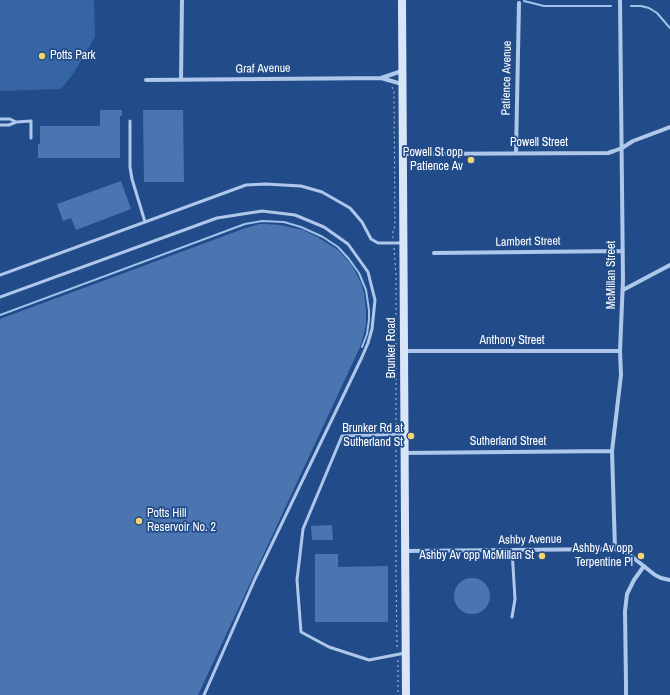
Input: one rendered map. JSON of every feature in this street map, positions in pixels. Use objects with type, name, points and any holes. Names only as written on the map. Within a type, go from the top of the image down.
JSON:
[{"type":"main road","name":"Brunker Road","points":[[402,0],[402,243],[404,351],[400,434],[404,453],[405,551],[401,654],[406,695]]},
{"type":"street","points":[[181,80],[182,0]]},
{"type":"street","name":"McMillan Street","points":[[615,549],[612,451],[620,375],[623,290],[620,0]]},
{"type":"street","name":"Patience Avenue","points":[[516,153],[519,3]]},
{"type":"street","name":"Graf Avenue","points":[[381,78],[402,71]]},
{"type":"street","name":"Graf Avenue","points":[[146,80],[381,78],[402,84]]},
{"type":"street","name":"Powell Street","points":[[402,154],[608,153],[622,148],[633,141],[670,127]]},
{"type":"street","name":"Lambert Street","points":[[434,253],[623,251]]},
{"type":"street","points":[[623,290],[670,265]]},
{"type":"street","name":"Anthony Street","points":[[404,351],[620,351]]},
{"type":"street","name":"Sutherland Street","points":[[404,453],[612,451]]},
{"type":"street","name":"Ashby Avenue","points":[[405,551],[615,549],[626,552],[661,578],[670,580]]},
{"type":"street","points":[[626,695],[625,611],[627,594],[634,580],[644,566]]},
{"type":"lane","points":[[0,119],[10,119],[16,122]]},
{"type":"lane","points":[[0,125],[31,121],[31,138]]},
{"type":"lane","points":[[130,121],[130,167],[132,179],[145,222]]},
{"type":"lane","points":[[0,275],[246,185],[265,184],[301,186],[322,192],[350,208],[362,222],[371,239],[378,243],[402,243]]},
{"type":"lane","points":[[0,297],[217,218],[262,211],[295,215],[324,227],[348,244],[368,272],[375,300],[372,329],[368,344],[255,579],[204,695]]},
{"type":"lane","points":[[400,434],[342,436],[303,529],[297,580],[301,632],[329,646],[369,660],[401,654]]},
{"type":"lane","points":[[512,550],[515,599],[512,616]]},
{"type":"path","points":[[391,86],[394,91],[395,226],[393,232]]},
{"type":"path","points":[[394,255],[396,274],[400,434],[396,572],[401,654],[398,695]]},
{"type":"shaded area","name":"Potts Park","points":[[0,0],[94,0],[95,37],[73,74],[61,89],[0,91]]},
{"type":"building","points":[[100,110],[122,110],[122,116],[120,116],[120,158],[38,158],[40,126],[100,126]]},
{"type":"building","points":[[143,110],[183,110],[184,182],[144,182]]},
{"type":"building","points":[[121,181],[131,209],[76,230],[71,218],[63,221],[57,204]]},
{"type":"building","name":"Potts Hill Reservoir No. 2","points":[[259,224],[280,225],[303,230],[338,250],[351,264],[361,283],[364,293],[366,325],[360,347],[198,695],[0,695],[0,319]]},
{"type":"building","points":[[332,525],[333,540],[312,540],[311,526]]},
{"type":"building","points":[[315,554],[338,554],[338,567],[388,566],[388,622],[315,622]]},
{"type":"building","points":[[472,578],[485,583],[490,596],[485,609],[472,614],[459,609],[454,596],[459,583]]},
{"type":"waterway","points":[[524,1],[544,6],[611,6]]},
{"type":"waterway","points":[[631,6],[649,8],[657,13],[670,28]]},
{"type":"waterway","points":[[0,315],[245,224],[262,221],[284,222],[301,227],[323,237],[338,247],[359,273],[366,290],[369,310],[367,334],[362,347]]},
{"type":"place","name":"Potts Park","points":[[42,56]]},
{"type":"place","name":"Powell St opp Patience Av","points":[[471,160]]},
{"type":"place","name":"Brunker Rd at Sutherland St","points":[[411,436]]},
{"type":"place","name":"Potts Hill Reservoir No. 2","points":[[139,521]]},
{"type":"place","name":"Ashby Av opp McMillan St","points":[[542,556]]},
{"type":"place","name":"Ashby Av opp Terpentine Pl","points":[[641,556]]}]
